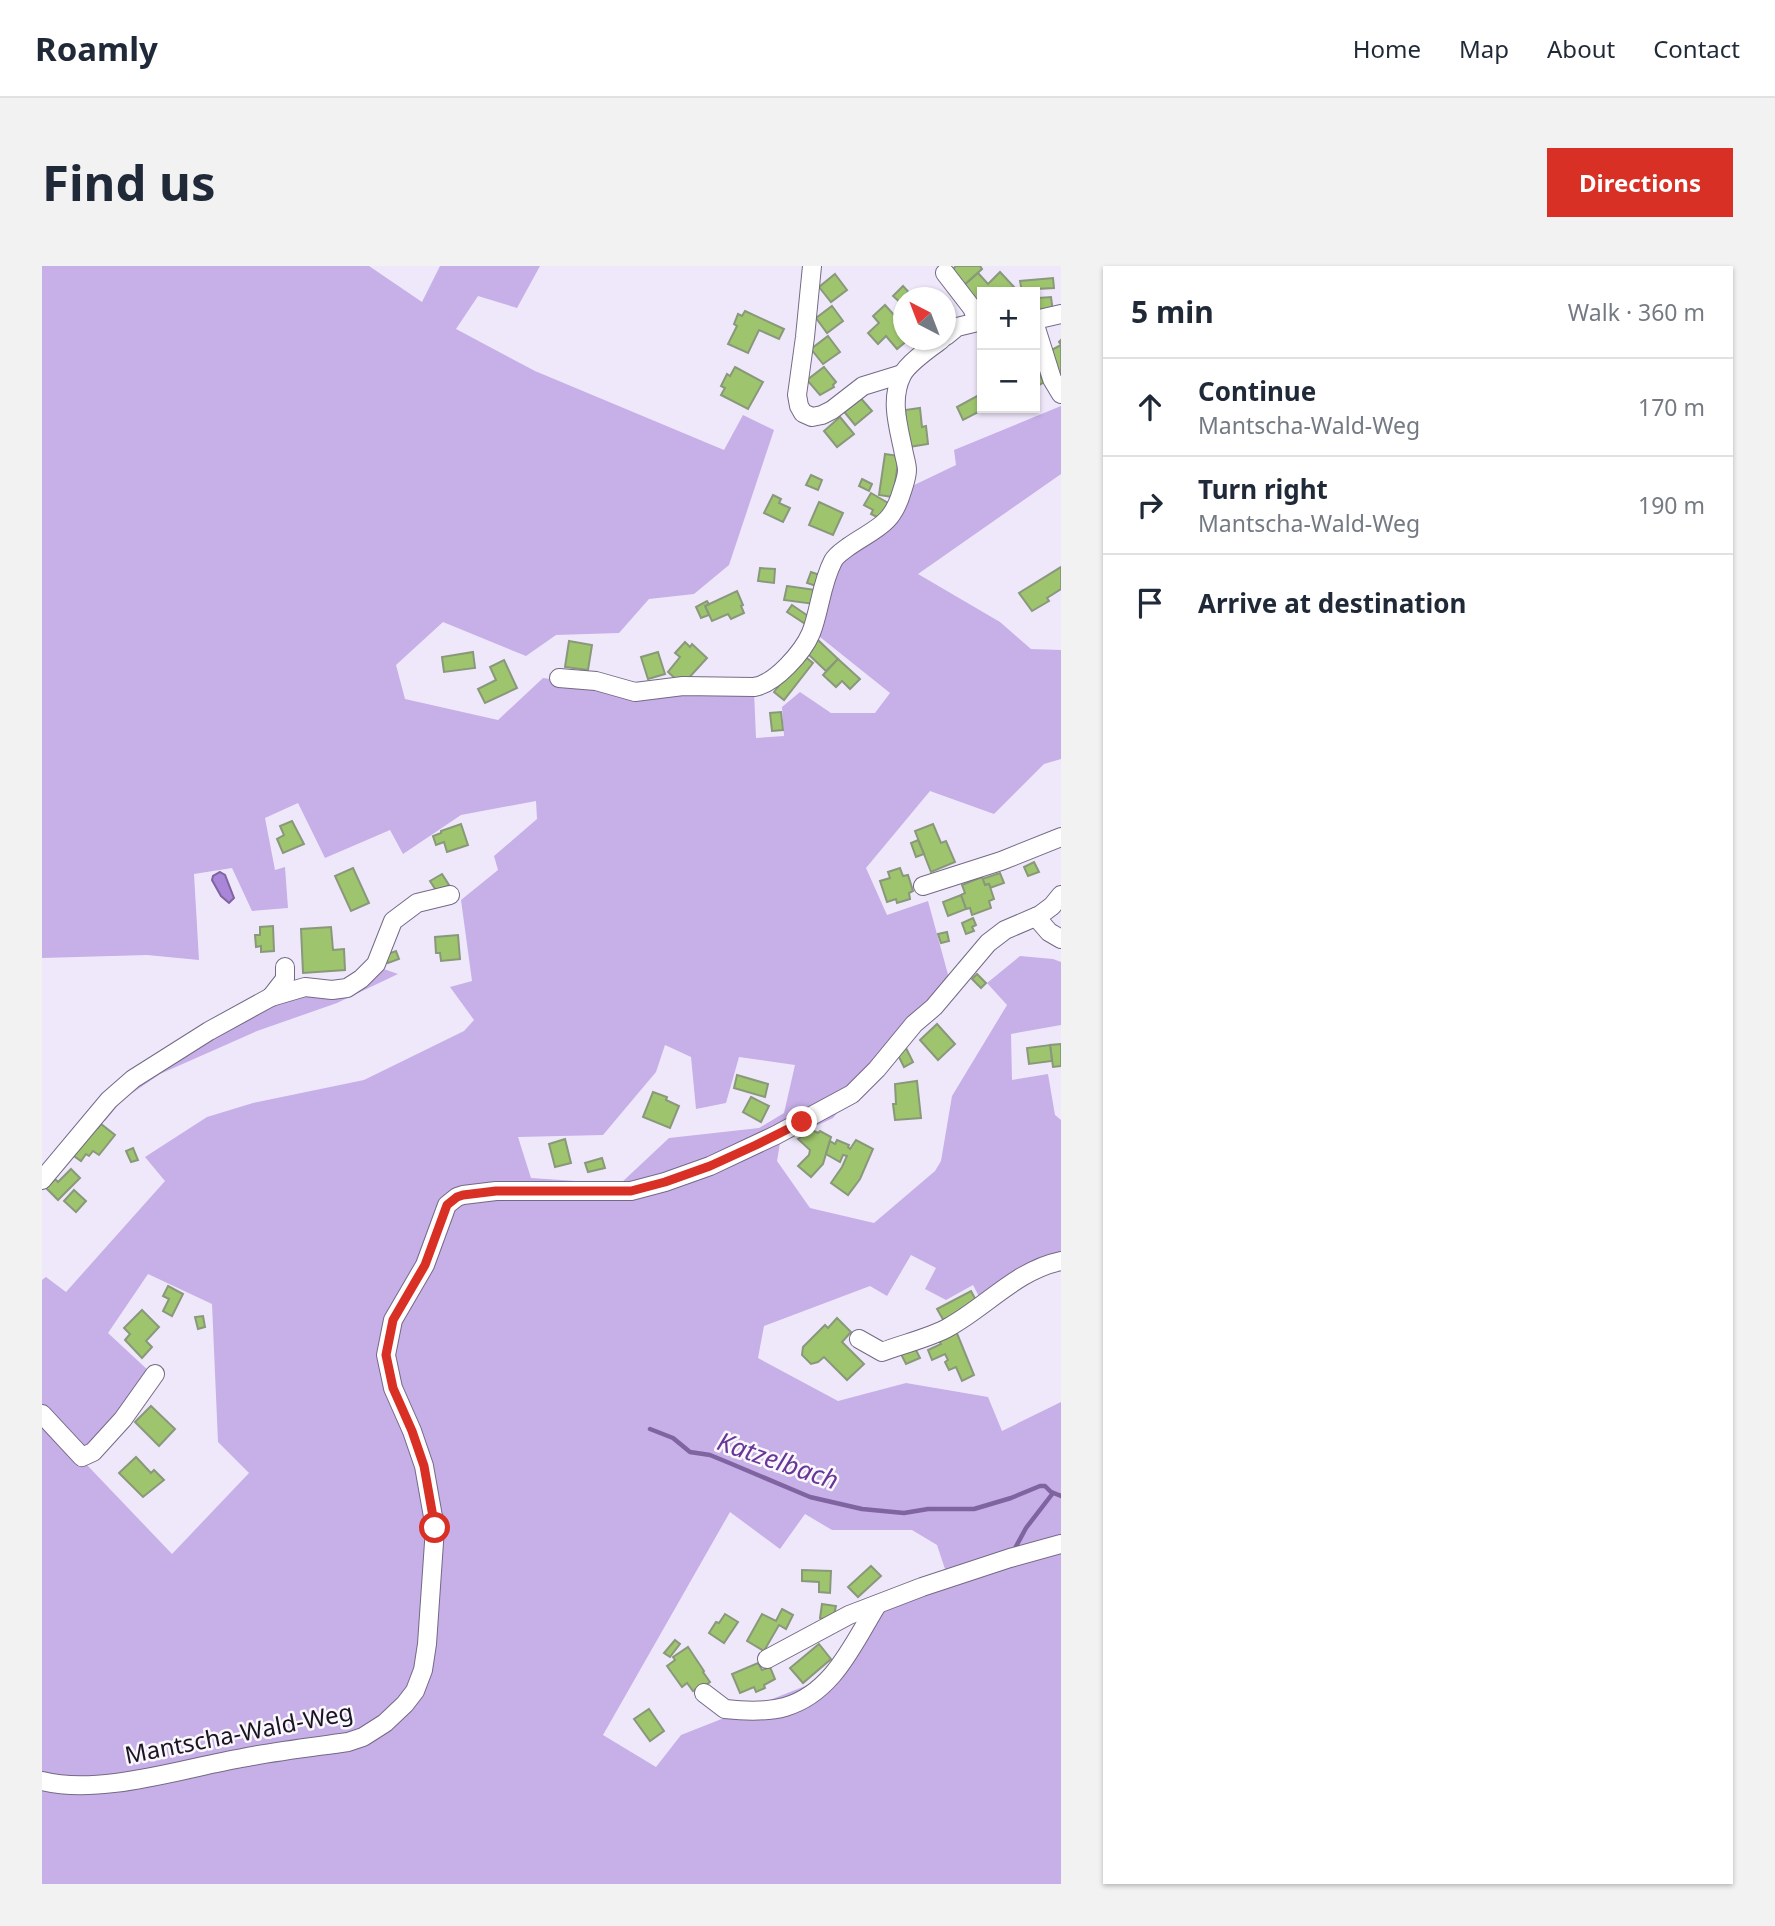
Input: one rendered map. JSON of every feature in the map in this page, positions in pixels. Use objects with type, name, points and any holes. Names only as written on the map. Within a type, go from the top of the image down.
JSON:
[{"type":"street","points":[[812,266],[797,395],[803,414],[812,417],[822,415],[863,386],[902,374]]},
{"type":"street","points":[[945,274],[977,317]]},
{"type":"street","points":[[1040,321],[1061,314]]},
{"type":"street","points":[[956,328],[977,323]]},
{"type":"street","points":[[1040,339],[1052,379],[1061,394]]},
{"type":"street","points":[[559,678],[597,681],[635,692],[683,686],[754,687],[762,686],[779,675],[810,634],[823,586],[837,555],[880,528],[892,516],[899,501],[907,470],[896,422],[896,398],[902,374],[928,350]]},
{"type":"street","points":[[923,886],[1001,861],[1061,837]]},
{"type":"street","points":[[42,1180],[109,1100],[133,1079],[209,1031],[271,997],[305,987],[331,990],[347,988],[376,964],[393,921],[417,903],[450,895]]},
{"type":"street","name":"Mantscha-Wald-Weg","points":[[42,1781],[67,1785],[113,1783],[244,1758],[348,1742],[363,1738],[385,1723],[415,1691],[423,1670],[435,1528],[424,1466],[393,1388],[386,1355],[393,1320],[425,1265],[447,1205],[463,1195],[496,1191],[631,1191],[699,1170],[756,1145],[852,1094],[915,1024],[934,1007],[988,943],[999,933],[1036,917],[1052,906],[1061,895]]},
{"type":"street","points":[[1036,917],[1049,932],[1061,939]]},
{"type":"street","points":[[271,997],[285,979],[285,967]]},
{"type":"street","points":[[859,1339],[882,1352],[947,1328],[1021,1277],[1061,1261]]},
{"type":"street","points":[[42,1414],[82,1457],[93,1452],[123,1419],[155,1374]]},
{"type":"street","points":[[767,1659],[849,1615],[968,1571],[1061,1544]]},
{"type":"street","points":[[705,1693],[725,1709],[782,1708],[796,1703],[827,1683],[877,1605]]},
{"type":"shaded area","points":[[42,266],[369,266],[422,302],[440,266],[540,266],[517,308],[478,296],[456,329],[535,371],[724,450],[743,415],[774,430],[729,565],[694,594],[649,599],[619,633],[556,635],[526,656],[443,622],[396,665],[405,699],[498,720],[543,678],[598,685],[754,691],[756,738],[784,736],[782,707],[800,692],[831,713],[875,713],[890,693],[815,633],[842,559],[910,487],[956,465],[954,450],[1061,406],[1061,474],[918,574],[1000,622],[1031,649],[1061,650],[1061,759],[1044,764],[994,814],[930,791],[866,868],[887,915],[928,901],[950,982],[919,1013],[833,1118],[780,1143],[777,1161],[810,1208],[874,1223],[935,1171],[941,1161],[952,1096],[1007,1005],[987,983],[1020,956],[1053,959],[1061,962],[1061,1025],[1011,1034],[1012,1080],[1048,1074],[1055,1115],[1061,1120],[1061,1254],[982,1302],[973,1285],[946,1300],[925,1289],[936,1268],[911,1255],[887,1296],[870,1286],[764,1326],[758,1358],[838,1401],[906,1383],[988,1397],[1002,1431],[1061,1402],[1061,1884],[42,1884],[42,1280],[46,1277],[66,1292],[165,1181],[145,1157],[207,1117],[253,1103],[364,1080],[464,1031],[474,1020],[450,987],[472,981],[461,900],[498,870],[494,856],[537,819],[536,801],[461,815],[403,854],[390,830],[325,858],[298,803],[265,818],[275,870],[285,867],[288,908],[252,911],[232,868],[194,874],[199,960],[147,955],[42,958]],"holes":[[[665,1045],[691,1057],[696,1109],[726,1103],[739,1057],[795,1065],[784,1113],[759,1128],[669,1138],[620,1184],[531,1178],[518,1137],[603,1135],[656,1072]],[[148,1274],[212,1304],[218,1442],[249,1473],[172,1554],[87,1465],[88,1452],[150,1372],[108,1333]],[[730,1512],[780,1549],[805,1514],[832,1530],[912,1530],[937,1545],[946,1572],[896,1591],[846,1670],[681,1735],[656,1767],[603,1735]]]},
{"type":"shaded area","points":[[220,872],[225,875],[234,898],[229,903],[221,896],[212,880],[213,876]]},
{"type":"shaded area","points":[[378,967],[398,974],[337,1003],[257,1031],[160,1074],[122,1100],[105,1121],[98,1117],[118,1094],[275,1001],[307,991],[337,994]]},
{"type":"building","points":[[956,266],[980,266],[982,269],[963,286],[950,272]]},
{"type":"building","points":[[1000,272],[1014,287],[977,287],[977,305],[961,288],[978,273],[988,284]]},
{"type":"building","points":[[835,274],[847,290],[831,302],[819,287]]},
{"type":"building","points":[[1053,278],[1054,288],[1021,287],[1020,281]]},
{"type":"building","points":[[1051,297],[1053,312],[1040,313],[1040,298]]},
{"type":"building","points":[[885,305],[893,314],[893,344],[886,336],[878,344],[868,333],[879,323],[873,316]]},
{"type":"building","points":[[832,306],[843,321],[827,333],[816,318]]},
{"type":"building","points":[[745,311],[784,329],[779,339],[759,330],[748,353],[728,344],[737,326],[734,324],[738,314],[742,316]]},
{"type":"building","points":[[828,336],[840,352],[823,364],[811,349]]},
{"type":"building","points":[[1061,345],[1061,373],[1058,374],[1046,353]]},
{"type":"building","points":[[735,367],[763,382],[748,409],[721,395],[725,388],[721,386],[727,374],[730,376]]},
{"type":"building","points":[[824,367],[836,382],[834,387],[820,395],[807,380]]},
{"type":"building","points":[[858,395],[872,411],[855,425],[842,409]]},
{"type":"building","points":[[977,396],[977,413],[963,420],[957,407]]},
{"type":"building","points":[[920,408],[922,427],[926,426],[928,444],[909,447],[905,410]]},
{"type":"building","points":[[840,417],[854,434],[837,447],[824,431]]},
{"type":"building","points":[[885,454],[899,456],[893,497],[879,495]]},
{"type":"building","points":[[811,475],[822,480],[818,490],[806,485]]},
{"type":"building","points":[[862,479],[872,484],[869,491],[859,486]]},
{"type":"building","points":[[871,493],[890,504],[881,519],[871,514],[873,510],[864,505]]},
{"type":"building","points":[[773,495],[781,499],[779,503],[790,508],[783,522],[764,513]]},
{"type":"building","points":[[819,502],[843,513],[833,535],[809,525]]},
{"type":"building","points":[[1061,567],[1061,589],[1047,598],[1049,601],[1032,611],[1019,593]]},
{"type":"building","points":[[760,568],[775,569],[774,583],[758,581]]},
{"type":"building","points":[[811,572],[820,575],[816,586],[807,583]]},
{"type":"building","points":[[787,586],[816,590],[814,604],[784,600]]},
{"type":"building","points":[[737,591],[744,613],[731,619],[728,614],[712,621],[705,606]]},
{"type":"building","points":[[707,601],[709,604],[705,606],[709,615],[701,618],[696,607]]},
{"type":"building","points":[[792,605],[811,618],[807,625],[787,612]]},
{"type":"building","points":[[818,640],[838,659],[826,671],[806,652]]},
{"type":"building","points":[[569,641],[592,645],[588,670],[565,667]]},
{"type":"building","points":[[685,642],[690,647],[692,644],[707,658],[686,681],[682,677],[678,681],[668,672],[680,657],[675,653]]},
{"type":"building","points":[[473,652],[475,668],[444,672],[442,657]]},
{"type":"building","points":[[658,652],[665,674],[648,679],[641,657]]},
{"type":"building","points":[[803,655],[813,663],[784,700],[774,692]]},
{"type":"building","points":[[838,659],[860,679],[850,689],[842,681],[836,687],[823,675]]},
{"type":"building","points":[[504,660],[517,688],[485,703],[478,689],[496,680],[490,667]]},
{"type":"building","points":[[781,712],[783,730],[772,731],[770,713]]},
{"type":"building","points":[[292,821],[304,844],[283,853],[277,839],[284,835],[280,826]]},
{"type":"building","points":[[461,824],[468,845],[447,852],[444,842],[436,845],[433,836]]},
{"type":"building","points":[[933,824],[941,843],[946,841],[955,862],[931,872],[915,831]]},
{"type":"building","points":[[918,840],[924,854],[916,857],[911,843]]},
{"type":"building","points":[[1034,862],[1039,872],[1028,876],[1024,867]]},
{"type":"building","points":[[353,868],[369,903],[351,911],[335,876]]},
{"type":"building","points":[[900,868],[903,876],[908,875],[913,891],[909,893],[910,899],[897,903],[896,899],[887,902],[880,881],[890,878],[888,872]]},
{"type":"building","points":[[1000,873],[1004,883],[990,888],[989,884],[985,885],[982,879]]},
{"type":"building","points":[[442,874],[449,885],[437,892],[430,881]]},
{"type":"building","points":[[982,877],[985,885],[989,884],[994,899],[989,901],[991,908],[972,915],[970,908],[966,909],[961,895],[965,893],[962,885]]},
{"type":"building","points":[[961,895],[966,909],[948,916],[943,902]]},
{"type":"building","points":[[973,918],[976,925],[972,927],[974,931],[966,934],[962,923]]},
{"type":"building","points":[[273,926],[274,951],[261,952],[261,946],[256,947],[255,935],[260,935],[260,927]]},
{"type":"building","points":[[331,927],[333,950],[344,949],[345,970],[303,973],[301,929]]},
{"type":"building","points":[[947,932],[949,941],[941,943],[938,934]]},
{"type":"building","points":[[458,935],[460,959],[441,961],[440,953],[436,953],[435,937]]},
{"type":"building","points":[[396,951],[399,959],[388,963],[385,955]]},
{"type":"building","points":[[977,974],[986,983],[981,988],[972,979]]},
{"type":"building","points":[[937,1024],[955,1044],[938,1060],[920,1040]]},
{"type":"building","points":[[1061,1044],[1061,1066],[1053,1067],[1050,1045]]},
{"type":"building","points":[[1050,1045],[1052,1061],[1029,1064],[1027,1048]]},
{"type":"building","points":[[906,1048],[913,1062],[904,1067],[897,1053]]},
{"type":"building","points":[[737,1075],[768,1084],[765,1097],[734,1088]]},
{"type":"building","points":[[917,1081],[921,1118],[895,1120],[895,1084]]},
{"type":"building","points":[[653,1092],[667,1097],[666,1100],[679,1106],[670,1128],[643,1117]]},
{"type":"building","points":[[751,1097],[769,1106],[761,1122],[743,1112]]},
{"type":"building","points":[[93,1124],[98,1128],[101,1124],[115,1135],[99,1155],[93,1151],[89,1156],[86,1154],[81,1161],[71,1154]]},
{"type":"building","points":[[812,1130],[831,1137],[823,1164],[811,1177],[798,1166],[809,1155],[810,1150],[798,1139]]},
{"type":"building","points":[[565,1139],[571,1163],[555,1167],[549,1144]]},
{"type":"building","points":[[837,1140],[849,1145],[850,1149],[856,1140],[873,1149],[860,1179],[848,1195],[831,1183],[847,1156],[843,1155],[840,1162],[826,1154],[830,1141],[835,1144]]},
{"type":"building","points":[[133,1148],[138,1160],[131,1162],[126,1151]]},
{"type":"building","points":[[602,1158],[605,1168],[588,1172],[585,1163]]},
{"type":"building","points":[[71,1169],[80,1178],[58,1200],[46,1188],[55,1179],[58,1182]]},
{"type":"building","points":[[74,1190],[86,1201],[76,1212],[64,1201]]},
{"type":"building","points":[[168,1286],[183,1294],[172,1316],[163,1311],[169,1299],[163,1296]]},
{"type":"building","points":[[971,1291],[978,1304],[945,1323],[937,1309]]},
{"type":"building","points":[[142,1310],[159,1327],[146,1341],[152,1347],[142,1358],[125,1340],[130,1334],[124,1328]]},
{"type":"building","points":[[203,1316],[205,1327],[198,1329],[195,1317]]},
{"type":"building","points":[[837,1318],[851,1332],[842,1342],[864,1364],[847,1380],[824,1357],[811,1364],[802,1355],[803,1347],[825,1325],[828,1328]]},
{"type":"building","points":[[956,1331],[974,1375],[962,1381],[956,1367],[949,1370],[945,1354],[932,1360],[928,1350],[941,1344],[938,1339]]},
{"type":"building","points":[[914,1346],[920,1358],[906,1364],[900,1352]]},
{"type":"building","points":[[151,1406],[175,1429],[159,1446],[135,1422]]},
{"type":"building","points":[[136,1457],[151,1473],[154,1470],[164,1480],[143,1497],[119,1473]]},
{"type":"building","points":[[871,1566],[881,1576],[858,1597],[848,1587]]},
{"type":"building","points":[[802,1570],[831,1571],[830,1593],[819,1592],[819,1582],[802,1581]]},
{"type":"building","points":[[822,1604],[836,1606],[834,1615],[830,1615],[829,1620],[820,1618]]},
{"type":"building","points":[[782,1609],[793,1615],[786,1629],[779,1625],[764,1651],[747,1641],[762,1614],[776,1621]]},
{"type":"building","points":[[725,1614],[738,1622],[724,1643],[709,1633]]},
{"type":"building","points":[[675,1640],[680,1644],[670,1657],[664,1653]]},
{"type":"building","points":[[819,1644],[831,1659],[803,1683],[790,1668]]},
{"type":"building","points":[[688,1647],[710,1682],[693,1691],[687,1683],[682,1687],[667,1666],[675,1660],[673,1657]]},
{"type":"building","points":[[758,1663],[762,1670],[770,1667],[775,1679],[756,1692],[754,1687],[740,1693],[732,1674]]},
{"type":"building","points":[[649,1709],[664,1731],[650,1741],[634,1719]]},
{"type":"waterway","name":"Katzelbach","points":[[650,1429],[673,1438],[690,1452],[710,1455],[810,1497],[862,1509],[904,1513],[928,1509],[974,1509],[1040,1486],[1045,1486],[1061,1496]]},
{"type":"waterway","points":[[1013,1552],[1026,1528],[1053,1493]]},
{"type":"route","points":[[435,1528],[424,1466],[393,1388],[386,1355],[393,1320],[425,1265],[447,1205],[463,1195],[518,1189],[631,1191],[710,1166],[802,1122]]}]
